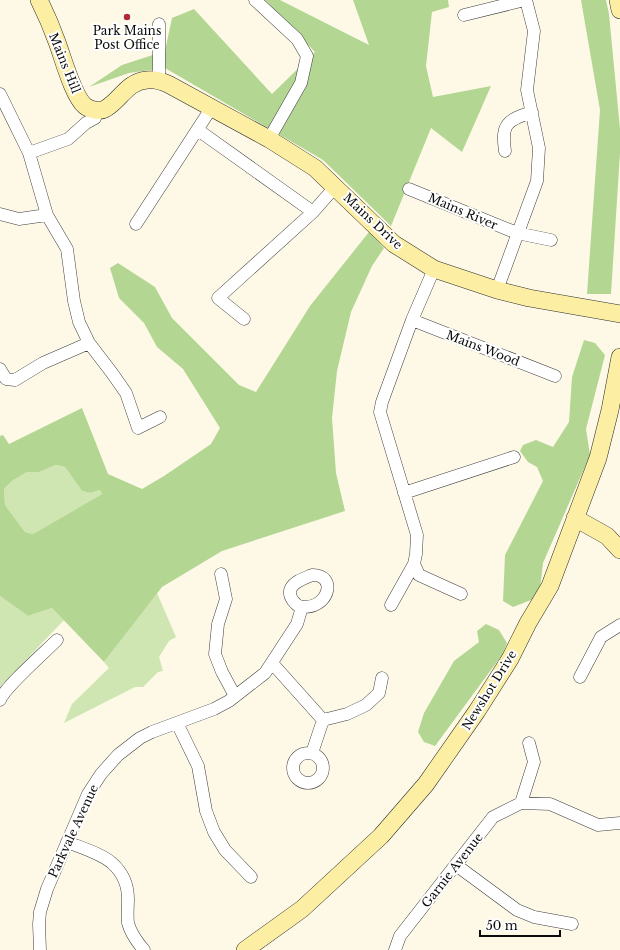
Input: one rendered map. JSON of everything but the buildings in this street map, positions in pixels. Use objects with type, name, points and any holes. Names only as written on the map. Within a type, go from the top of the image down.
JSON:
[{"type":"street","name":"Mains Hill","points":[[39,0],[57,40],[74,87],[81,101],[86,107],[100,110]]},
{"type":"street","points":[[255,0],[297,40],[307,56],[301,83],[269,139]]},
{"type":"street","points":[[464,15],[525,0],[534,30],[527,90],[539,148],[537,181],[516,233],[497,290]]},
{"type":"street","points":[[618,0],[620,10]]},
{"type":"street","points":[[29,153],[68,139],[86,123],[95,118],[100,110],[134,84],[147,80],[159,80],[159,24]]},
{"type":"street","name":"Mains Drive","points":[[159,80],[212,107],[269,139],[315,168],[394,244],[434,269],[497,290],[529,298],[620,314]]},
{"type":"street","points":[[0,94],[29,153],[47,215],[67,249],[74,301],[79,322],[89,344],[126,393],[138,428],[160,417]]},
{"type":"street","points":[[136,224],[212,107]]},
{"type":"street","points":[[505,151],[505,126],[515,117],[532,112]]},
{"type":"street","points":[[198,130],[313,212]]},
{"type":"street","points":[[244,319],[218,298],[313,212],[335,187]]},
{"type":"street","name":"Mains River","points":[[409,189],[516,233],[551,240]]},
{"type":"street","points":[[0,214],[19,219],[47,215]]},
{"type":"street","points":[[391,606],[414,564],[417,535],[380,412],[382,402],[412,320],[434,269]]},
{"type":"street","name":"Mains Wood","points":[[412,320],[555,376]]},
{"type":"street","points":[[0,369],[6,379],[15,380],[43,363],[89,344]]},
{"type":"street","name":"Newshot Drive","points":[[244,950],[302,909],[381,836],[426,784],[477,711],[510,659],[528,623],[550,586],[598,458],[610,410],[620,357]]},
{"type":"street","points":[[404,493],[514,457]]},
{"type":"street","points":[[575,518],[607,536],[620,550]]},
{"type":"street","points":[[414,564],[419,576],[461,594]]},
{"type":"street","points":[[221,574],[226,599],[218,624],[215,654],[222,672],[235,696]]},
{"type":"street","name":"Parkvale Avenue","points":[[40,950],[39,924],[43,900],[88,794],[108,764],[140,738],[152,732],[214,709],[235,696],[265,673],[297,624],[302,607]]},
{"type":"street","points":[[580,677],[601,637],[620,625]]},
{"type":"street","points":[[0,700],[2,695],[10,686],[57,640]]},
{"type":"street","points":[[272,663],[323,720]]},
{"type":"street","points":[[323,720],[347,714],[366,705],[379,693],[382,678]]},
{"type":"street","points":[[312,753],[323,720]]},
{"type":"street","points":[[177,723],[198,766],[206,811],[214,832],[225,850],[251,877]]},
{"type":"street","points":[[522,803],[534,762],[529,743]]},
{"type":"street","name":"Garnie Avenue","points":[[395,950],[400,936],[493,817],[522,803],[550,804],[598,825],[620,822]]},
{"type":"street","points":[[68,842],[105,858],[117,868],[127,890],[127,914],[130,929],[136,942],[144,950]]},
{"type":"street","points":[[456,865],[517,910],[534,918],[572,924]]},
{"type":"green space","points":[[265,0],[280,0],[369,45],[353,0],[448,0],[449,7],[432,12],[426,66],[433,97],[491,86],[462,152],[431,128],[391,226],[323,160],[165,68],[129,73],[89,87],[122,65],[165,51],[172,18],[194,9],[272,94],[315,52]]},
{"type":"green space","points":[[581,0],[606,0],[609,14],[620,129],[620,153],[611,294],[587,294],[600,110]]},
{"type":"green space","points":[[369,232],[384,248],[372,266],[351,312],[337,371],[332,418],[336,473],[345,511],[222,551],[162,587],[104,662],[52,608],[28,616],[0,596],[0,436],[3,435],[9,444],[82,408],[108,474],[142,489],[211,444],[220,428],[183,369],[157,347],[144,323],[119,298],[110,268],[118,263],[155,287],[172,318],[239,385],[256,392],[310,306]],"holes":[[[56,465],[65,467],[82,491],[90,493],[100,490],[102,494],[33,534],[25,532],[5,505],[4,489],[12,481],[27,472],[39,472]]]},
{"type":"green space","points":[[584,340],[595,343],[605,355],[586,429],[590,455],[543,563],[539,597],[513,607],[503,601],[505,555],[543,481],[537,467],[528,462],[520,451],[523,445],[536,440],[553,447],[569,422],[572,377]]},
{"type":"green space","points":[[56,465],[65,467],[82,491],[90,493],[100,490],[102,494],[33,534],[25,532],[5,505],[4,489],[12,481],[27,472],[39,472]]},
{"type":"green space","points":[[157,593],[176,637],[169,641],[159,657],[163,671],[158,672],[143,687],[135,687],[64,723],[72,704],[109,668],[104,662]]},
{"type":"green space","points":[[0,596],[28,616],[52,608],[64,620],[0,687]]},
{"type":"green space","points":[[486,624],[499,630],[507,643],[502,655],[435,746],[424,742],[418,732],[424,713],[454,661],[479,642],[477,631]]},
{"type":"place","name":"Park Mains Post Office","points":[[127,17]]}]
